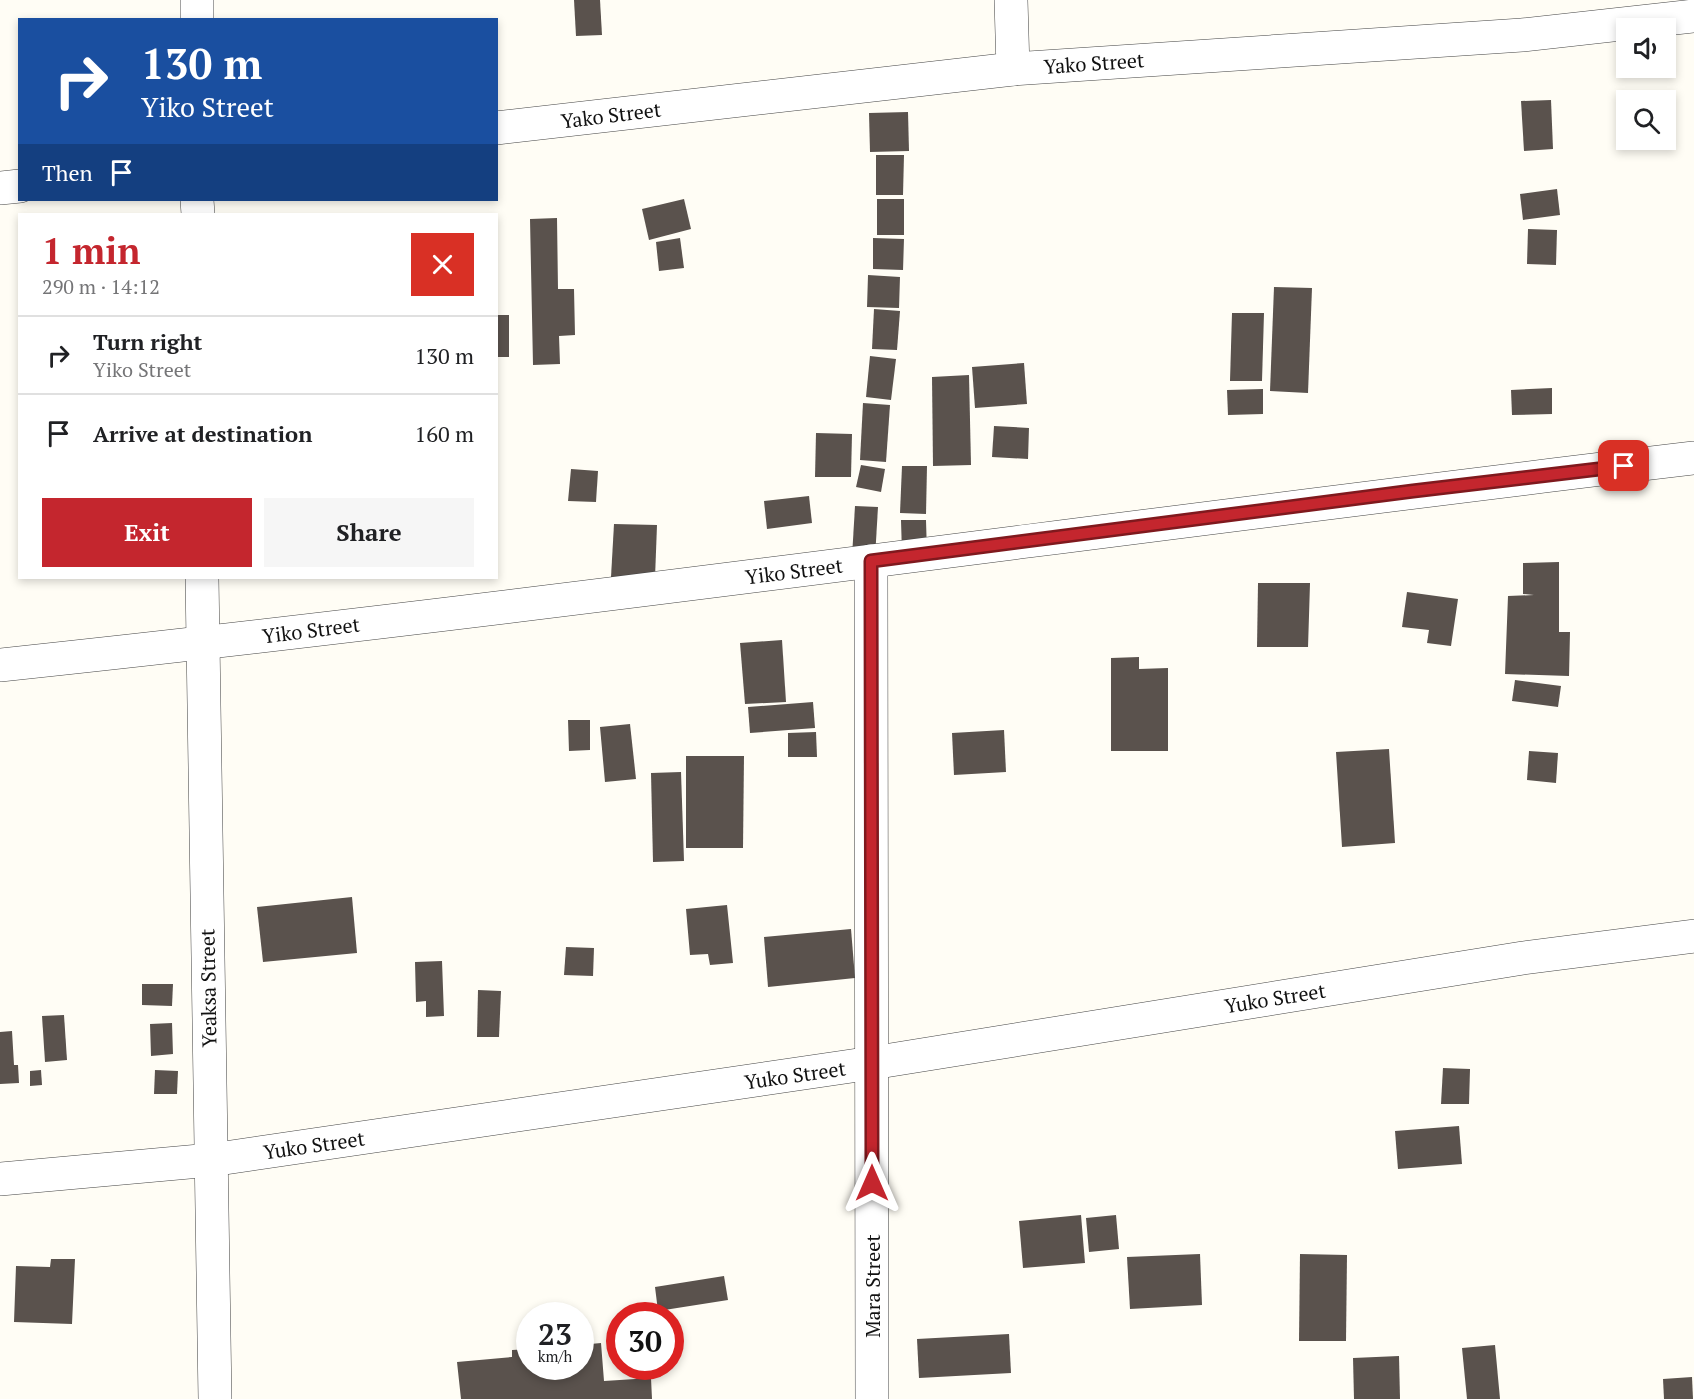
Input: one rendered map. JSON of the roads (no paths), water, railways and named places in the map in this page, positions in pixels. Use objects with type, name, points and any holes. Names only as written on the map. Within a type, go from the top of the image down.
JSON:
[{"type":"street","points":[[197,0],[197,18]]},
{"type":"street","points":[[1011,0],[1013,69]]},
{"type":"street","name":"Yako Street","points":[[498,128],[1013,69],[1522,35],[1694,16]]},
{"type":"street","points":[[0,188],[18,186]]},
{"type":"street","name":"Yiko Street","points":[[0,665],[202,643],[871,561],[1389,494],[1694,458]]},
{"type":"street","name":"Mara Street","points":[[871,561],[872,1399]]},
{"type":"street","name":"Yeaksa Street","points":[[202,579],[215,1399]]},
{"type":"street","name":"Yuko Street","points":[[0,1179],[211,1160],[872,1063],[1523,958],[1694,936]]}]
